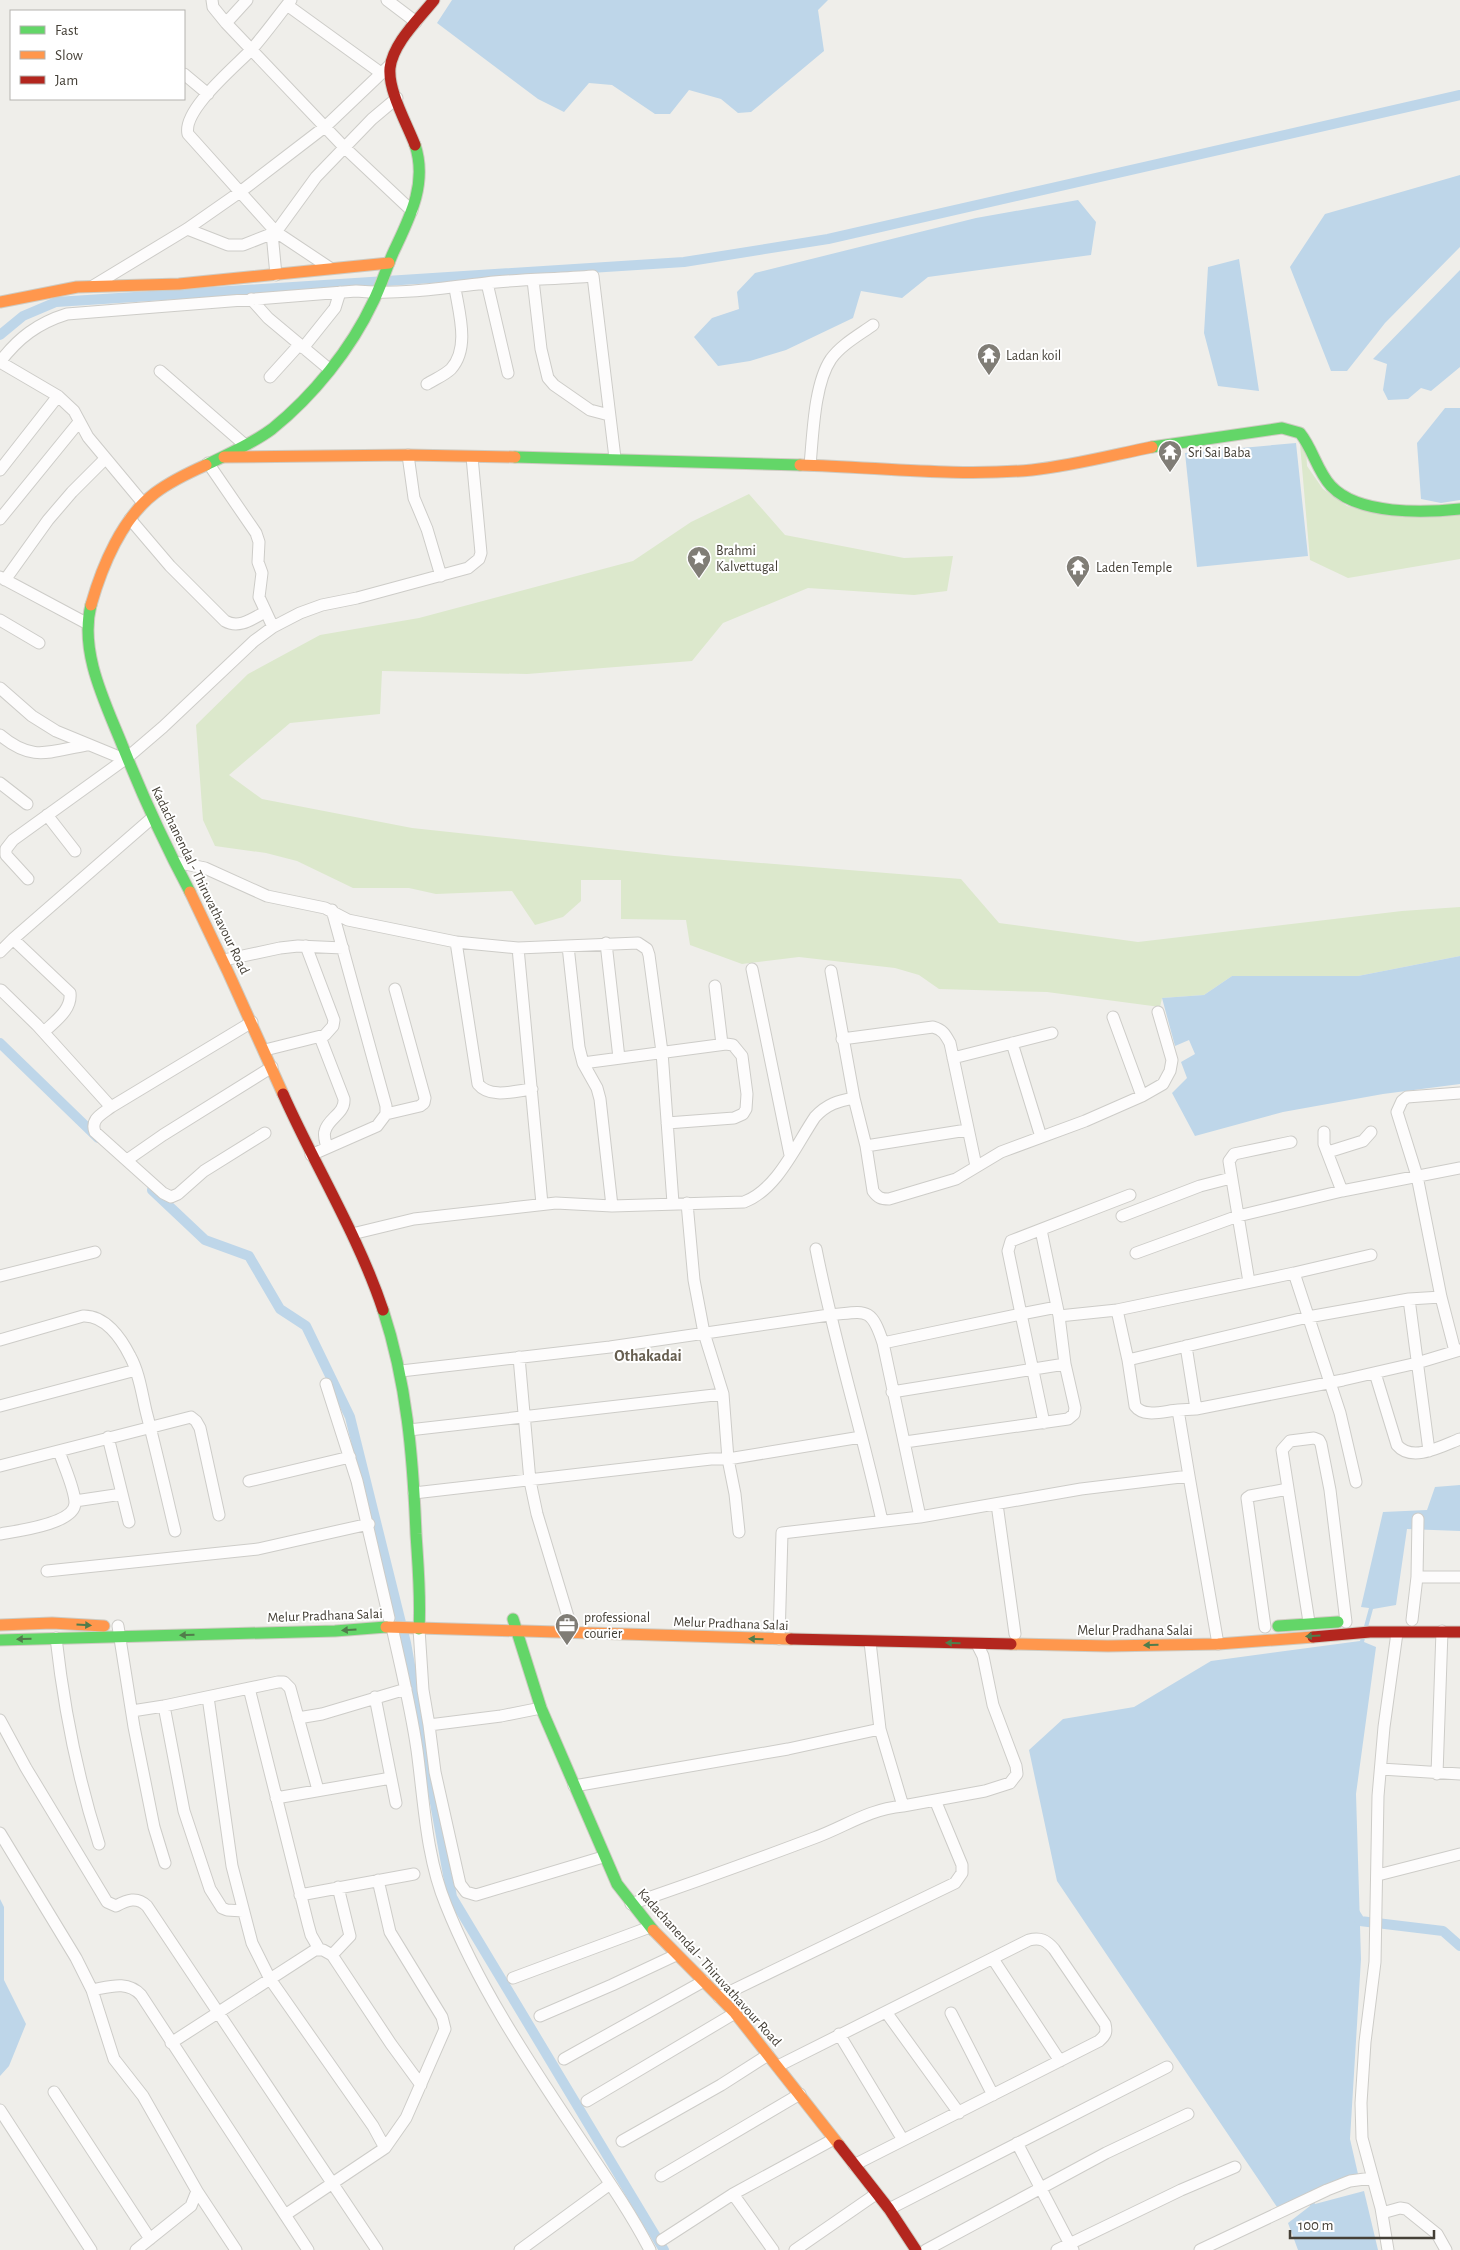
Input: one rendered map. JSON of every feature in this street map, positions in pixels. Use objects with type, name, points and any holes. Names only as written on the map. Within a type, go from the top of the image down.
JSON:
[{"type":"main road","points":[[385,69],[416,22],[434,0]]},
{"type":"main road","name":"Kadachanendal - Thiruvathavour Road","points":[[385,69],[418,153],[420,172],[419,188],[412,211],[387,268],[379,293],[355,334],[329,369],[291,411],[271,429],[245,445],[164,486],[143,503],[130,519],[112,551],[94,597],[88,624],[97,675],[126,758],[152,818],[224,960],[311,1155],[352,1234],[383,1308],[401,1371],[409,1430],[414,1493],[404,1623]]},
{"type":"main road","points":[[0,302],[77,287],[179,284],[330,268],[387,268]]},
{"type":"main road","points":[[219,458],[408,455],[616,458],[810,465],[924,473],[1034,470],[1152,447],[1282,428],[1300,433],[1321,472],[1332,487],[1358,503],[1406,510],[1460,509]]},
{"type":"main road","name":"Melur Pradhana Salai","points":[[663,1623],[870,1642],[1108,1646],[1218,1644],[1417,1620]]},
{"type":"main road","name":"Melur Pradhana Salai","points":[[1261,1627],[1309,1622],[1346,1622],[1397,1633],[1442,1626],[1460,1620]]},
{"type":"main road","name":"Melur Pradhana Salai","points":[[0,1625],[52,1623],[118,1632]]},
{"type":"main road","name":"Melur Pradhana Salai","points":[[0,1640],[56,1638],[118,1632],[335,1631],[404,1623],[518,1623],[779,1634],[1091,1634]]},
{"type":"main road","name":"Kadachanendal - Thiruvathavour Road","points":[[518,1623],[541,1708],[616,1884],[650,1926],[734,2013],[778,2066],[889,2209],[916,2250]]},
{"type":"main road","name":"Melur Pradhana Salai","points":[[1442,1626],[1460,1632]]},
{"type":"main road","name":"Melur Pradhana Salai","points":[[1139,1634],[1177,1633]]},
{"type":"street","points":[[212,0],[213,7],[226,23],[344,146],[412,211]]},
{"type":"street","points":[[226,23],[247,0]]},
{"type":"street","points":[[387,0],[416,22]]},
{"type":"street","points":[[91,286],[187,229],[240,192],[326,126],[385,69],[289,2],[252,49],[208,94],[187,124],[188,134],[240,192],[274,232],[330,268]]},
{"type":"street","points":[[185,75],[208,94]]},
{"type":"street","points":[[187,229],[228,245],[243,245],[274,232],[307,188],[344,146],[397,98]]},
{"type":"street","points":[[274,232],[276,275]]},
{"type":"street","points":[[143,503],[105,459],[82,428],[74,411],[58,396],[0,362],[19,339],[32,329],[51,319],[67,314],[340,292],[379,293],[593,276],[616,458]]},
{"type":"street","points":[[533,280],[541,349],[548,378],[554,385],[590,410],[610,415]]},
{"type":"street","points":[[487,283],[508,373]]},
{"type":"street","points":[[427,384],[450,370],[461,350],[461,332],[455,288]]},
{"type":"street","points":[[270,377],[335,308],[340,292]]},
{"type":"street","points":[[251,299],[268,318],[329,369]]},
{"type":"street","points":[[810,465],[816,409],[826,369],[832,358],[846,344],[873,325]]},
{"type":"street","points":[[160,371],[245,445]]},
{"type":"street","points":[[0,470],[58,396]]},
{"type":"street","points":[[0,520],[79,422]]},
{"type":"street","points":[[408,455],[414,498],[427,529],[441,576]]},
{"type":"street","points":[[28,879],[6,855],[6,849],[13,840],[126,758],[273,627],[300,613],[322,605],[358,598],[441,576],[468,568],[479,559],[481,554],[472,457]]},
{"type":"street","points":[[88,624],[3,579],[48,520],[72,492],[105,459]]},
{"type":"street","points":[[208,463],[256,533],[260,542],[258,562],[262,573],[259,597],[273,627]]},
{"type":"street","points":[[130,519],[170,566],[225,621],[232,625],[242,624],[265,612]]},
{"type":"street","points":[[0,620],[39,643]]},
{"type":"street","points":[[0,688],[40,721],[56,731],[86,745],[126,758]]},
{"type":"street","points":[[0,735],[25,752],[36,754],[86,745]]},
{"type":"street","points":[[0,783],[27,804]]},
{"type":"street","points":[[47,815],[75,851]]},
{"type":"street","points":[[0,952],[12,939],[152,818]]},
{"type":"street","points":[[175,862],[205,868],[267,896],[332,910],[348,920],[456,942],[518,948],[638,943],[647,949],[662,1052],[673,1204]]},
{"type":"street","points":[[311,1155],[377,1126],[386,1114],[386,1106],[332,910]]},
{"type":"street","points":[[12,939],[70,993],[71,999],[65,1012],[44,1032]]},
{"type":"street","points":[[456,942],[478,1084],[482,1090],[492,1093],[532,1089]]},
{"type":"street","points":[[606,943],[619,1058]]},
{"type":"street","points":[[224,960],[280,948],[306,946],[342,948]]},
{"type":"street","points":[[265,1050],[330,1032],[334,1020],[306,946]]},
{"type":"street","points":[[568,946],[582,1063],[600,1099],[612,1206]]},
{"type":"street","points":[[518,948],[542,1204]]},
{"type":"street","points":[[752,969],[790,1155]]},
{"type":"street","points":[[831,971],[842,1039],[874,1191],[882,1199],[944,1184],[956,1179],[1001,1152],[1041,1138],[1142,1096],[1163,1084],[1170,1071],[1172,1060],[1158,1012]]},
{"type":"street","points":[[715,986],[722,1044]]},
{"type":"street","points":[[386,1114],[420,1106],[424,1103],[425,1098],[396,988]]},
{"type":"street","points":[[1,990],[44,1032],[111,1107]]},
{"type":"street","points":[[1113,1017],[1142,1096]]},
{"type":"street","points":[[252,1022],[111,1107],[95,1120],[94,1129],[163,1193],[171,1196],[178,1194],[228,1154],[265,1133]]},
{"type":"street","points":[[842,1039],[933,1027],[940,1029],[946,1034],[953,1058],[976,1166]]},
{"type":"street","points":[[953,1058],[1052,1033]]},
{"type":"street","points":[[320,1036],[345,1105],[328,1123],[325,1130],[327,1148]]},
{"type":"street","points":[[1012,1043],[1041,1138]]},
{"type":"street","points":[[582,1063],[722,1044],[733,1045],[742,1056],[747,1094],[746,1108],[743,1114],[734,1118],[667,1124]]},
{"type":"street","points":[[127,1160],[163,1134],[272,1067]]},
{"type":"street","points":[[1117,1310],[1128,1360],[1135,1406],[1139,1410],[1150,1413],[1196,1409],[1330,1383],[1417,1363],[1458,1351],[1441,1297],[1417,1176],[1397,1112],[1402,1101],[1407,1097],[1460,1093]]},
{"type":"street","points":[[352,1234],[414,1219],[542,1204],[612,1206],[744,1202],[756,1198],[776,1177],[815,1117],[823,1108],[838,1101],[854,1098]]},
{"type":"street","points":[[866,1146],[967,1130]]},
{"type":"street","points":[[1324,1132],[1323,1138],[1342,1192]]},
{"type":"street","points":[[1328,1152],[1363,1141],[1371,1132]]},
{"type":"street","points":[[1249,1282],[1229,1161],[1234,1154],[1291,1142]]},
{"type":"street","points":[[1136,1252],[1238,1216],[1460,1168]]},
{"type":"street","points":[[1122,1216],[1200,1186],[1231,1178]]},
{"type":"street","points":[[1044,1423],[1008,1251],[1009,1245],[1015,1238],[1041,1230],[1130,1195]]},
{"type":"street","points":[[687,1203],[694,1280],[704,1333],[723,1394],[728,1459],[736,1494],[738,1532]]},
{"type":"street","points":[[905,1442],[1044,1423],[1068,1419],[1074,1414],[1075,1408],[1065,1364],[1058,1311],[1041,1230]]},
{"type":"street","points":[[816,1249],[829,1315],[861,1438],[869,1460],[882,1521]]},
{"type":"street","points":[[0,1276],[95,1252]]},
{"type":"street","points":[[883,1343],[1021,1314],[1117,1310],[1371,1255]]},
{"type":"street","points":[[1294,1273],[1340,1413],[1356,1482]]},
{"type":"street","points":[[1128,1360],[1308,1317],[1409,1299],[1441,1297]]},
{"type":"street","points":[[1409,1299],[1430,1451]]},
{"type":"street","points":[[401,1371],[519,1358],[862,1312],[868,1314],[877,1325],[883,1343],[920,1517]]},
{"type":"street","points":[[0,1340],[92,1315],[100,1319],[123,1344],[136,1370],[175,1531]]},
{"type":"street","points":[[1186,1346],[1196,1409]]},
{"type":"street","points":[[519,1358],[530,1481],[536,1514],[569,1620]]},
{"type":"street","points":[[892,1392],[1065,1364]]},
{"type":"street","points":[[0,1406],[136,1370]]},
{"type":"street","points":[[1375,1373],[1396,1445],[1405,1452],[1430,1451],[1460,1439]]},
{"type":"street","points":[[326,1384],[369,1524],[422,1681],[444,1814],[460,1884],[466,1892],[476,1895],[484,1894],[604,1857]]},
{"type":"street","points":[[409,1430],[723,1394]]},
{"type":"street","points":[[1178,1410],[1218,1644]]},
{"type":"street","points":[[0,1466],[186,1416],[191,1417],[200,1428],[219,1515]]},
{"type":"street","points":[[108,1437],[129,1522]]},
{"type":"street","points":[[414,1493],[711,1459],[728,1459],[861,1438]]},
{"type":"street","points":[[1309,1622],[1282,1450],[1290,1441],[1314,1438],[1319,1440],[1330,1490],[1346,1622]]},
{"type":"street","points":[[0,1534],[62,1519],[73,1510],[75,1501],[59,1451]]},
{"type":"street","points":[[249,1481],[350,1458]]},
{"type":"street","points":[[779,1634],[782,1533],[920,1517],[1081,1489],[1189,1476]]},
{"type":"street","points":[[1261,1627],[1247,1498],[1288,1489]]},
{"type":"street","points":[[75,1501],[122,1494]]},
{"type":"street","points":[[997,1504],[1015,1634]]},
{"type":"street","points":[[1417,1620],[1418,1519]]},
{"type":"street","points":[[47,1571],[258,1549],[369,1524]]},
{"type":"street","points":[[1417,1577],[1460,1577]]},
{"type":"street","points":[[404,1623],[406,1689],[425,1819],[445,1904],[465,1949],[498,2008],[637,2225],[650,2250]]},
{"type":"street","points":[[1437,1774],[1442,1626]]},
{"type":"street","points":[[118,1632],[154,1826],[165,1863]]},
{"type":"street","points":[[1388,2250],[1382,2213],[1362,2138],[1361,2094],[1365,2042],[1375,1962],[1378,1796],[1384,1727],[1396,1654],[1397,1633]]},
{"type":"street","points":[[56,1638],[64,1707],[86,1805],[99,1844]]},
{"type":"street","points":[[870,1642],[880,1729],[903,1806]]},
{"type":"street","points":[[631,1904],[728,1871],[820,1836],[870,1812],[985,1791],[1010,1784],[1017,1774],[993,1705],[983,1656],[977,1644]]},
{"type":"street","points":[[132,1711],[278,1682],[287,1684],[318,1790]]},
{"type":"street","points":[[249,1688],[311,1935],[319,1949],[332,1955],[391,2044],[421,2085]]},
{"type":"street","points":[[298,1718],[322,1714],[406,1689]]},
{"type":"street","points":[[208,1697],[232,1866],[252,1943],[270,1979],[373,2126],[385,2148]]},
{"type":"street","points":[[375,1697],[396,1803]]},
{"type":"street","points":[[164,1706],[184,1811],[210,1889],[222,1908],[243,1911]]},
{"type":"street","points":[[429,1725],[501,1716],[541,1708]]},
{"type":"street","points":[[0,1720],[26,1768],[107,1902],[116,1906],[134,1899],[142,1902],[377,2250]]},
{"type":"street","points":[[574,1786],[788,1749],[880,1729]]},
{"type":"street","points":[[1381,1769],[1460,1774]]},
{"type":"street","points":[[276,1798],[391,1778]]},
{"type":"street","points":[[719,1997],[955,1883],[962,1873],[962,1865],[934,1800]]},
{"type":"street","points":[[0,1833],[76,1958],[92,1990],[114,2060],[143,2096],[197,2191],[236,2250]]},
{"type":"street","points":[[1378,1875],[1460,1854]]},
{"type":"street","points":[[300,1895],[414,1874]]},
{"type":"street","points":[[285,2215],[385,2148],[406,2118],[437,2050],[445,2025],[390,1932],[378,1880]]},
{"type":"street","points":[[332,1955],[350,1936],[338,1887]]},
{"type":"street","points":[[513,1978],[650,1926]]},
{"type":"street","points":[[778,2066],[1029,1940],[1037,1938],[1044,1940],[1054,1949],[1106,2024],[1107,2032],[1099,2041],[854,2165]]},
{"type":"street","points":[[171,2043],[319,1949]]},
{"type":"street","points":[[540,2016],[676,1955]]},
{"type":"street","points":[[993,1959],[1060,2061]]},
{"type":"street","points":[[564,2059],[704,1981]]},
{"type":"street","points":[[92,1990],[117,1985],[133,1989],[141,1995],[308,2250]]},
{"type":"street","points":[[886,2012],[959,2113]]},
{"type":"street","points":[[587,2101],[734,2013]]},
{"type":"street","points":[[951,2013],[993,2095]]},
{"type":"street","points":[[839,2034],[904,2140]]},
{"type":"street","points":[[622,2141],[721,2085],[768,2055]]},
{"type":"street","points":[[889,2209],[1167,2067]]},
{"type":"street","points":[[54,2092],[150,2239]]},
{"type":"street","points":[[661,2176],[800,2094]]},
{"type":"street","points":[[0,2110],[91,2250]]},
{"type":"street","points":[[926,2250],[1106,2153],[1188,2114]]},
{"type":"street","points":[[662,2240],[733,2194],[834,2139]]},
{"type":"street","points":[[1017,2143],[1071,2247]]},
{"type":"street","points":[[1057,2250],[1071,2247],[1181,2190],[1235,2167]]},
{"type":"street","points":[[1200,2250],[1327,2190],[1350,2181],[1372,2178]]},
{"type":"street","points":[[520,2250],[610,2184]]},
{"type":"street","points":[[136,2250],[190,2206],[197,2191]]},
{"type":"street","points":[[733,2194],[773,2250]]},
{"type":"street","points":[[794,2250],[876,2194]]},
{"type":"street","points":[[1382,2213],[1400,2208],[1406,2210],[1437,2234],[1446,2250]]},
{"type":"green space","points":[[1300,444],[1306,446],[1307,466],[1323,489],[1347,506],[1391,516],[1460,511],[1460,559],[1348,578],[1310,560]]},
{"type":"green space","points":[[749,494],[785,535],[904,558],[953,556],[947,591],[914,595],[808,588],[723,623],[692,661],[527,674],[382,671],[380,714],[290,723],[229,775],[262,799],[412,828],[674,856],[961,879],[999,923],[1138,942],[1402,911],[1460,907],[1460,956],[1358,976],[1232,976],[1204,995],[1162,998],[1160,1007],[1047,992],[939,989],[919,975],[895,968],[799,957],[742,964],[690,945],[686,920],[621,919],[621,880],[581,880],[581,901],[563,917],[535,925],[512,891],[436,894],[409,888],[353,888],[297,861],[266,853],[215,846],[203,820],[196,725],[248,674],[320,635],[419,618],[633,561],[691,522]]},
{"type":"water","points":[[452,0],[828,0],[818,10],[824,51],[751,112],[738,113],[721,99],[689,90],[670,114],[655,114],[612,85],[589,83],[564,112],[538,99],[437,23]]},
{"type":"water","points":[[1460,175],[1460,247],[1385,323],[1347,371],[1331,371],[1290,267],[1325,214]]},
{"type":"water","points":[[1078,200],[1096,222],[1091,255],[928,277],[902,298],[861,291],[853,318],[786,350],[750,361],[718,366],[694,337],[712,318],[739,309],[737,292],[755,273],[976,218]]},
{"type":"water","points":[[1239,259],[1259,391],[1218,386],[1204,333],[1208,267]]},
{"type":"water","points":[[1460,270],[1460,367],[1431,391],[1421,388],[1408,399],[1388,400],[1383,390],[1387,364],[1373,359]]},
{"type":"water","points":[[1445,408],[1460,408],[1460,500],[1441,503],[1421,499],[1417,443]]},
{"type":"water","points":[[1296,443],[1308,556],[1197,567],[1185,453]]},
{"type":"water","points":[[1460,956],[1460,1084],[1383,1094],[1283,1112],[1195,1136],[1172,1093],[1187,1078],[1181,1062],[1195,1054],[1189,1040],[1175,1046],[1162,998],[1204,995],[1232,976],[1358,976]]},
{"type":"water","points":[[1460,1485],[1460,1531],[1407,1529],[1396,1605],[1373,1609],[1364,1642],[1376,1647],[1356,1794],[1361,1959],[1350,2139],[1358,2174],[1311,2194],[1315,2204],[1364,2191],[1378,2250],[1298,2250],[1288,2223],[1310,2206],[1306,2196],[1277,2207],[1057,1881],[1029,1750],[1063,1719],[1134,1707],[1211,1661],[1360,1641],[1369,1608],[1361,1607],[1383,1512],[1427,1510],[1435,1487]]},
{"type":"water","points":[[0,1899],[4,1907],[4,1980],[26,2024],[9,2066],[0,2076]]},
{"type":"waterway","points":[[0,335],[23,316],[56,302],[684,262],[828,239],[1460,95]]},
{"type":"waterway","points":[[0,1043],[98,1138]]},
{"type":"waterway","points":[[152,1190],[205,1240],[249,1256],[280,1309],[306,1326],[350,1417],[406,1643],[452,1897],[664,2250]]},
{"type":"waterway","points":[[1353,1910],[1360,1921],[1443,1931],[1460,1946]]},
{"type":"traffic: fast","points":[[206,465],[272,429],[316,387],[354,337],[376,296],[415,201],[419,174],[415,145]]},
{"type":"traffic: fast","points":[[1152,447],[1282,428],[1300,433],[1326,480],[1343,495],[1357,502],[1392,510],[1428,511],[1460,509]]},
{"type":"traffic: fast","points":[[515,457],[800,465]]},
{"type":"traffic: fast","points":[[91,605],[88,623],[91,660],[102,696],[146,802],[190,892]]},
{"type":"traffic: fast","points":[[383,1310],[398,1365],[411,1449],[419,1582],[419,1629]]},
{"type":"traffic: fast","points":[[513,1619],[541,1708],[617,1884],[653,1930]]},
{"type":"traffic: fast","points":[[1278,1626],[1338,1622]]},
{"type":"traffic: fast","points":[[0,1640],[335,1631],[386,1627]]},
{"type":"traffic: slow","points":[[0,302],[77,287],[179,284],[389,263]]},
{"type":"traffic: slow","points":[[800,465],[945,472],[1003,472],[1062,466],[1152,447]]},
{"type":"traffic: slow","points":[[224,457],[408,455],[515,457]]},
{"type":"traffic: slow","points":[[91,605],[107,559],[123,529],[143,503],[161,489],[206,465]]},
{"type":"traffic: slow","points":[[190,892],[283,1094]]},
{"type":"traffic: slow","points":[[0,1625],[52,1623],[104,1626]]},
{"type":"traffic: slow","points":[[386,1627],[791,1639]]},
{"type":"traffic: slow","points":[[1011,1644],[1108,1646],[1218,1644],[1313,1637]]},
{"type":"traffic: slow","points":[[653,1930],[735,2013],[839,2145]]},
{"type":"traffic: jam","points":[[415,145],[395,97],[390,77],[390,68],[392,59],[401,41],[434,0]]},
{"type":"traffic: jam","points":[[283,1094],[349,1228],[383,1310]]},
{"type":"traffic: jam","points":[[1313,1637],[1370,1632],[1460,1632]]},
{"type":"traffic: jam","points":[[791,1639],[1011,1644]]},
{"type":"traffic: jam","points":[[839,2145],[889,2209],[916,2250]]},
{"type":"place","name":"Ladan koil","points":[[989,376]]},
{"type":"place","name":"Sri Sai Baba","points":[[1170,473]]},
{"type":"place","name":"Brahmi Kalvettugal","points":[[699,579]]},
{"type":"place","name":"Laden Temple","points":[[1078,588]]},
{"type":"place","name":"professional courier","points":[[567,1646]]},
{"type":"district","name":"Othakadai","points":[[648,1355]]}]
